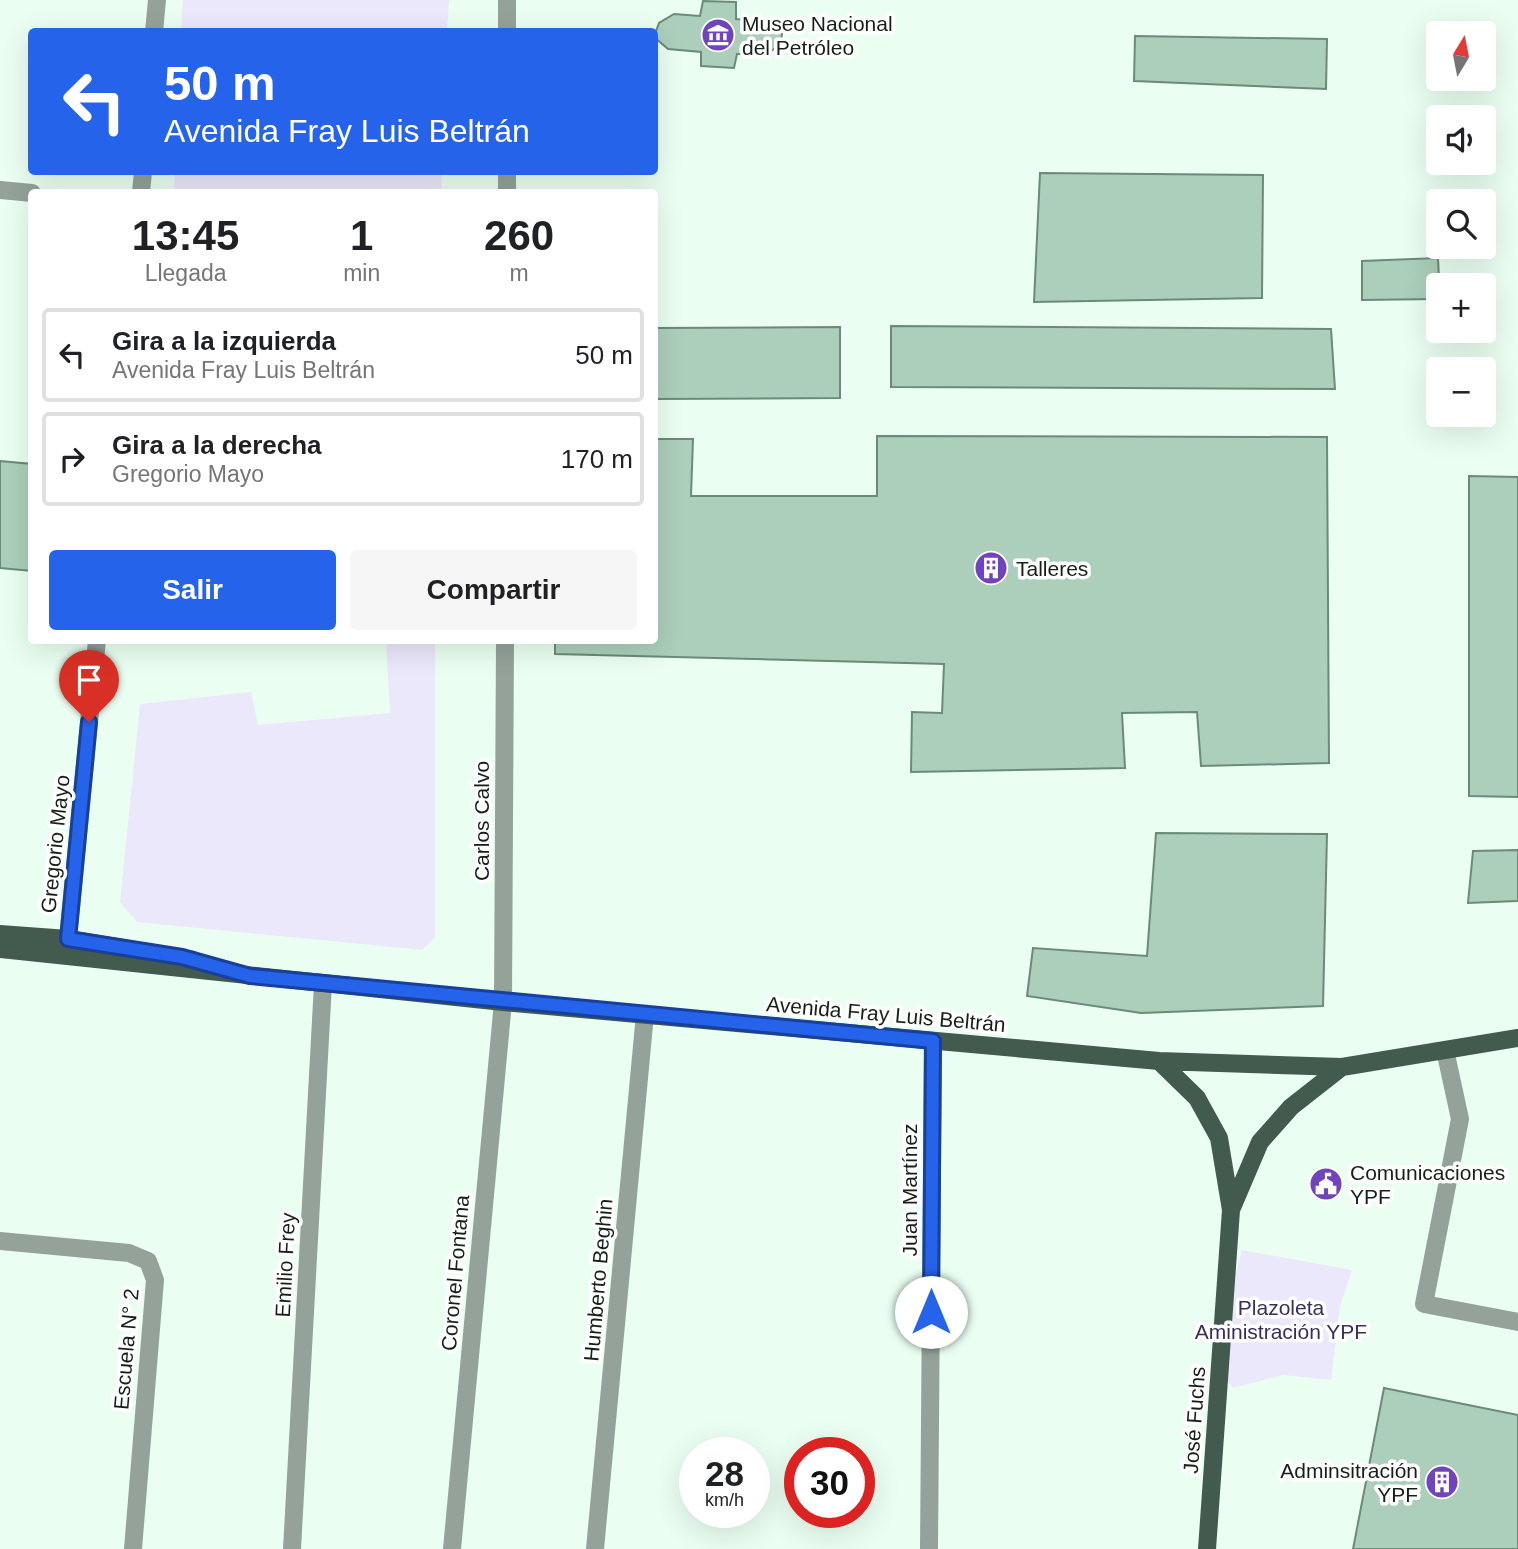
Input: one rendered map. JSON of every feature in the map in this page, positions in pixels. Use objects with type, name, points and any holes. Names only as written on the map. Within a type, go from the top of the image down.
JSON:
[{"type":"main road","name":"Avenida Fray Luis Beltrán","points":[[0,934],[68,939],[182,957],[250,976]]},
{"type":"main road","name":"Avenida Fray Luis Beltrán","points":[[0,949],[503,1002],[1159,1061],[1342,1067],[1518,1038]]},
{"type":"main road","name":"José Fuchs","points":[[1159,1061],[1198,1098],[1219,1138],[1231,1210],[1208,1549]]},
{"type":"main road","name":"José Fuchs","points":[[1231,1210],[1260,1142],[1291,1107],[1342,1067]]},
{"type":"street","points":[[155,28],[157,0]]},
{"type":"street","points":[[507,0],[507,28]]},
{"type":"street","points":[[0,190],[28,192]]},
{"type":"street","name":"Gregorio Mayo","points":[[84,958],[69,951],[68,939],[97,644]]},
{"type":"street","name":"Carlos Calvo","points":[[503,1002],[505,644]]},
{"type":"street","name":"Emilio Frey","points":[[292,1549],[323,984]]},
{"type":"street","name":"Coronel Fontana","points":[[452,1549],[503,1002]]},
{"type":"street","name":"Humberto Beghin","points":[[595,1549],[646,1014]]},
{"type":"street","name":"Juan Martínez","points":[[929,1549],[933,1041]]},
{"type":"street","points":[[1445,1050],[1460,1119],[1424,1304],[1518,1322]]},
{"type":"street","name":"Escuela N° 2","points":[[0,1241],[128,1253],[148,1261],[155,1280],[133,1549]]},
{"type":"green space","points":[[183,0],[449,0],[447,28],[181,28]]},
{"type":"green space","points":[[175,175],[442,175],[441,189],[174,189]]},
{"type":"green space","points":[[386,644],[435,644],[435,937],[422,950],[137,922],[120,902],[140,704],[251,692],[258,725],[390,713]]},
{"type":"green space","name":"Plazoleta Aministración YPF","points":[[1242,1250],[1352,1270],[1340,1306],[1331,1380],[1283,1375],[1233,1388],[1211,1363]]},
{"type":"building","name":"Museo Nacional del Petróleo","points":[[703,1],[736,2],[736,19],[770,21],[782,33],[781,44],[767,54],[737,54],[734,68],[701,66],[701,52],[668,49],[658,40],[659,23],[674,14],[700,16]]},
{"type":"building","points":[[1135,36],[1327,39],[1326,89],[1134,81]]},
{"type":"building","points":[[1040,173],[1263,175],[1262,298],[1034,302]]},
{"type":"building","points":[[1438,259],[1439,273],[1426,273],[1426,299],[1362,300],[1362,261]]},
{"type":"building","points":[[891,326],[1331,329],[1335,389],[891,387]]},
{"type":"building","points":[[840,327],[840,398],[658,399],[658,328]]},
{"type":"building","name":"Talleres","points":[[877,436],[1327,437],[1329,763],[1201,766],[1197,712],[1122,713],[1125,768],[911,772],[912,712],[942,713],[944,664],[555,654],[555,644],[658,644],[658,439],[693,439],[691,496],[877,496]]},
{"type":"building","points":[[0,461],[28,464],[28,571],[0,568]]},
{"type":"building","points":[[1469,476],[1518,477],[1518,797],[1469,796]]},
{"type":"building","points":[[1156,833],[1327,834],[1323,1006],[1141,1013],[1027,996],[1033,948],[1147,956]]},
{"type":"building","points":[[1518,850],[1518,901],[1468,903],[1473,851]]},
{"type":"building","name":"Adminsitración YPF","points":[[1384,1388],[1518,1415],[1518,1549],[1353,1549]]},
{"type":"place","name":"Museo Nacional del Petróleo","points":[[718,35]]},
{"type":"place","name":"Talleres","points":[[991,568]]},
{"type":"place","name":"Comunicaciones YPF","points":[[1326,1184]]},
{"type":"place","name":"Adminsitración YPF","points":[[1442,1482]]},
{"type":"route","points":[[89,722],[68,939],[182,957],[250,976],[933,1041],[931,1312]]}]
